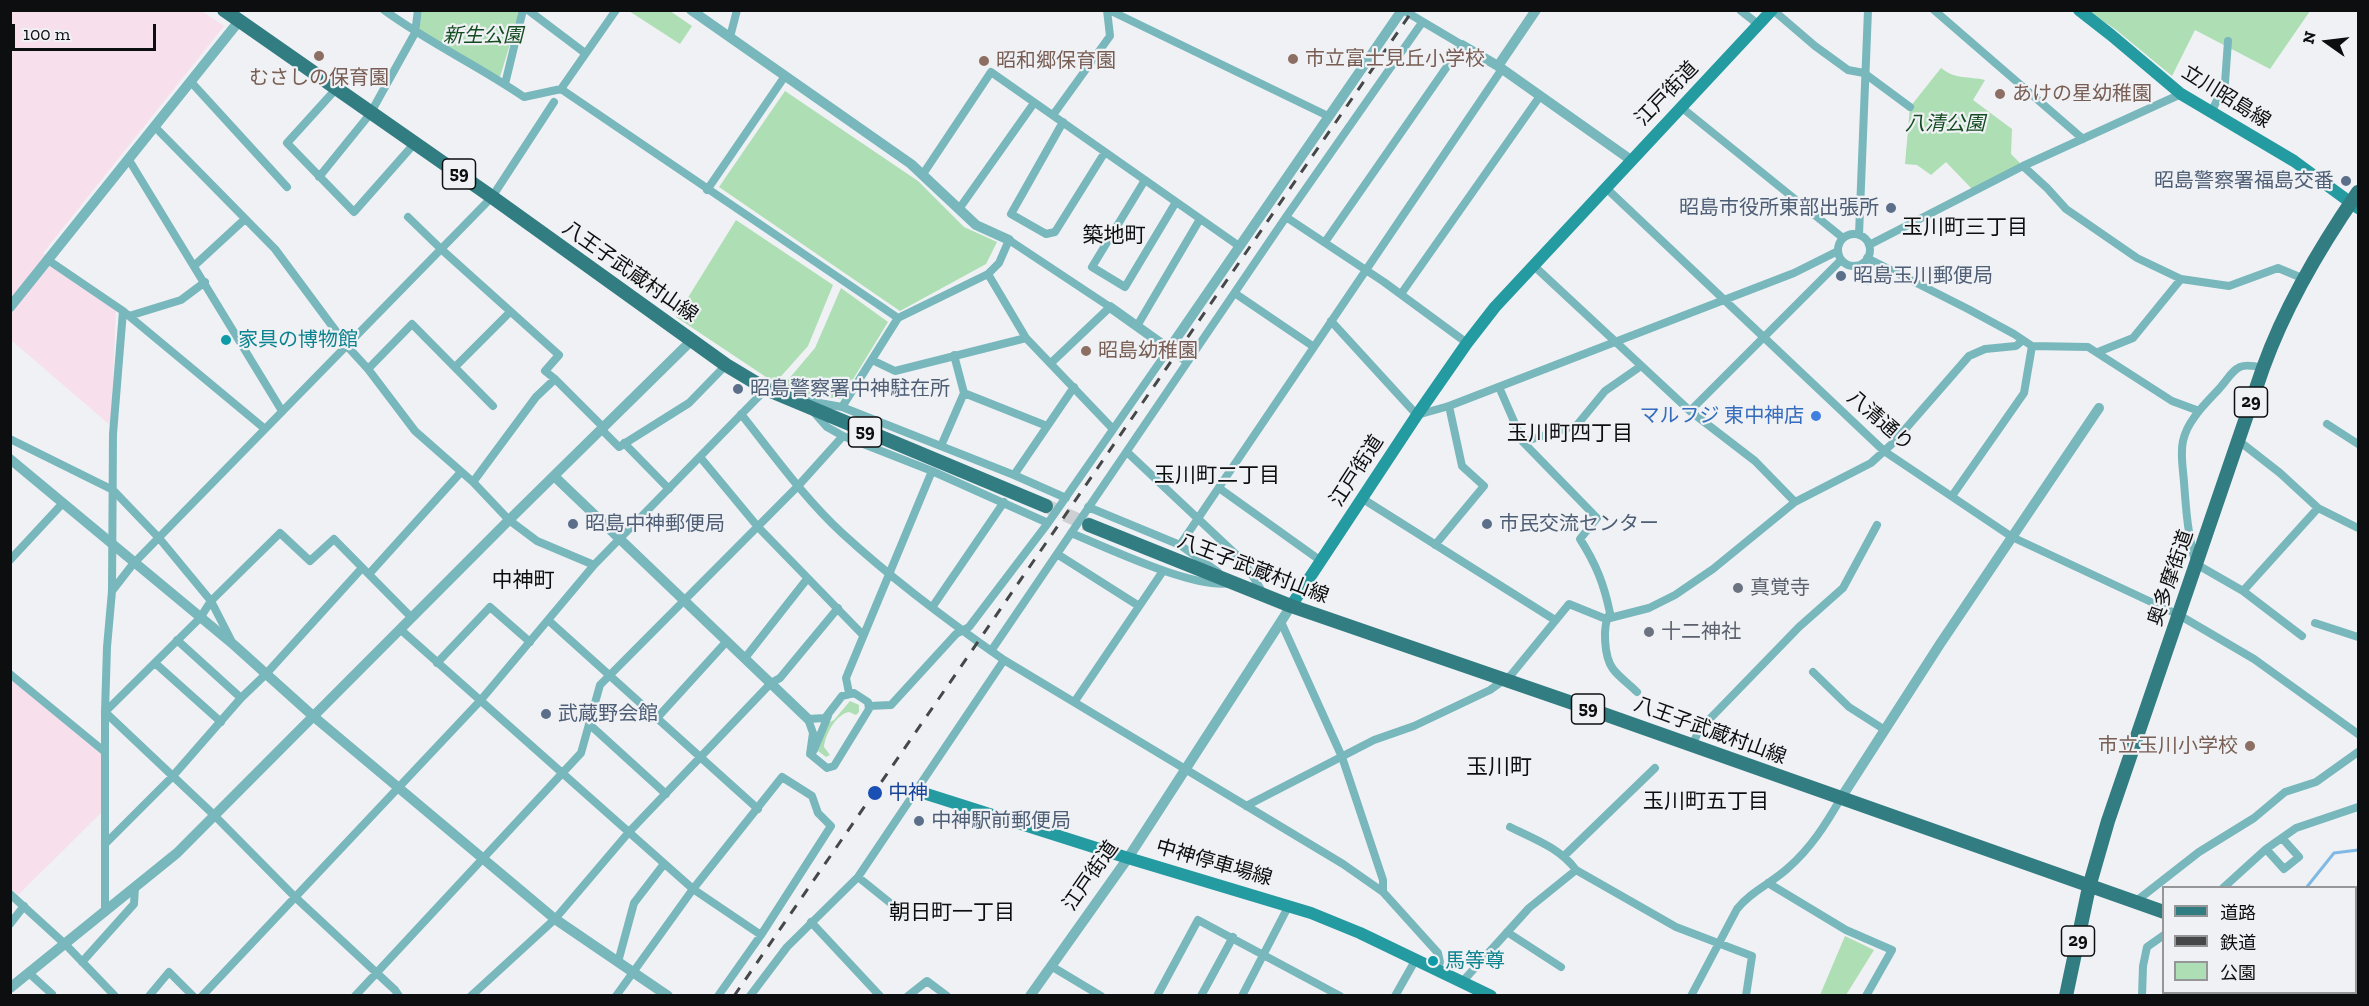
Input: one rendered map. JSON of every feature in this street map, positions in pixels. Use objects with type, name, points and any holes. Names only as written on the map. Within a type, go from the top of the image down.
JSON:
[{"type":"main road","name":"八王子武蔵村山線","points":[[224,10],[241,16],[370,114],[492,197],[726,364],[766,389],[1046,506]]},
{"type":"main road","name":"江戸街道","points":[[1291,606],[1467,343],[1533,265],[1772,10]]},
{"type":"main road","name":"立川昭島線","points":[[2079,10],[2181,94],[2356,200]]},
{"type":"main road","name":"奥多摩街道","points":[[2066,996],[2089,887],[2108,821],[2263,368],[2282,318],[2302,278],[2356,200]]},
{"type":"main road","name":"八王子武蔵村山線","points":[[1089,525],[1291,606],[2157,910]]},
{"type":"main road","name":"中神停車場線","points":[[917,791],[1128,858],[1289,905],[1360,933],[1491,996]]},
{"type":"street","points":[[384,10],[415,33],[524,97],[561,89],[616,10]]},
{"type":"street","points":[[320,177],[370,114],[415,33],[418,10]]},
{"type":"street","points":[[505,84],[523,10]]},
{"type":"street","points":[[528,10],[585,53]]},
{"type":"street","points":[[691,10],[923,174],[976,225],[1009,240],[1110,307],[1187,362]]},
{"type":"street","points":[[730,37],[737,10]]},
{"type":"street","points":[[1053,115],[1110,36],[1108,10]]},
{"type":"street","points":[[1108,10],[1328,116]]},
{"type":"street","points":[[869,706],[891,705],[956,634],[969,627],[1066,498],[1112,428],[1169,349],[1402,10],[1421,24],[1429,24],[1500,68],[1630,160]]},
{"type":"street","points":[[1180,545],[1500,68],[1536,10]]},
{"type":"street","points":[[1740,10],[1759,26]]},
{"type":"street","points":[[1772,10],[1848,70],[1864,73],[1910,107]]},
{"type":"street","points":[[1859,235],[1868,10]]},
{"type":"street","points":[[1934,10],[2083,139]]},
{"type":"street","points":[[10,307],[156,127],[241,16]]},
{"type":"street","points":[[991,651],[1187,362],[1236,294],[1286,217],[1421,24]]},
{"type":"street","points":[[2211,113],[2225,83],[2228,41]]},
{"type":"street","points":[[1325,242],[1462,45]]},
{"type":"street","points":[[923,174],[991,72],[1239,246]]},
{"type":"street","points":[[707,190],[785,76]]},
{"type":"street","points":[[191,82],[287,187]]},
{"type":"street","points":[[336,89],[287,142],[354,212],[414,144]]},
{"type":"street","points":[[561,89],[898,318]]},
{"type":"street","points":[[1869,245],[2024,166],[2181,94]]},
{"type":"street","points":[[1401,294],[1540,96]]},
{"type":"street","points":[[112,591],[159,538],[492,197],[554,102]]},
{"type":"street","points":[[959,209],[1034,103]]},
{"type":"street","points":[[1681,107],[1843,238]]},
{"type":"street","points":[[1063,122],[1011,214],[1046,234],[1055,232],[1105,152]]},
{"type":"street","points":[[156,127],[275,249],[347,346],[368,369],[415,431],[473,482],[509,520],[537,541],[594,565]]},
{"type":"street","points":[[129,160],[282,411]]},
{"type":"street","points":[[2024,166],[2066,209],[2137,258],[2181,279],[2229,286],[2278,268],[2302,278]]},
{"type":"street","points":[[1145,180],[1092,267],[1125,287],[1176,202]]},
{"type":"street","name":"八清通り","points":[[1605,187],[1884,451],[2012,537],[2179,615],[2254,659],[2358,734]]},
{"type":"street","points":[[408,216],[441,249],[559,355],[545,371],[619,447],[689,403],[726,364]]},
{"type":"street","points":[[1286,217],[1401,294],[1467,343]]},
{"type":"street","points":[[195,266],[245,219]]},
{"type":"street","points":[[1137,326],[1200,219]]},
{"type":"street","points":[[1843,238],[1851,234],[1859,235],[1869,245],[1868,258]]},
{"type":"street","points":[[1690,411],[1839,255],[1843,238]]},
{"type":"street","points":[[842,408],[898,318],[988,274],[999,262],[1009,240]]},
{"type":"street","points":[[1331,321],[1417,415],[1449,406],[1839,255]]},
{"type":"street","points":[[1839,255],[1848,265],[1856,266],[1868,258]]},
{"type":"street","points":[[1868,258],[1968,309],[2032,346],[2088,347],[2172,401],[2199,411]]},
{"type":"street","points":[[48,260],[126,314],[265,429]]},
{"type":"street","points":[[1533,265],[1690,411],[1748,455],[1795,502]]},
{"type":"street","points":[[1856,266],[1868,281]]},
{"type":"street","points":[[988,274],[1026,338],[1112,428]]},
{"type":"street","points":[[2098,352],[2133,338],[2181,279]]},
{"type":"street","points":[[126,314],[181,300],[205,282]]},
{"type":"street","points":[[1236,294],[1314,347]]},
{"type":"street","points":[[1051,363],[1110,307]]},
{"type":"street","points":[[455,367],[510,312]]},
{"type":"street","points":[[105,912],[105,712],[112,591],[113,434],[126,314]]},
{"type":"street","points":[[368,369],[412,324],[493,406]]},
{"type":"street","points":[[872,360],[895,370],[1026,338]]},
{"type":"street","points":[[10,988],[177,853],[692,340]]},
{"type":"street","points":[[1246,806],[1374,740],[1414,726],[1490,690],[1511,675],[1569,604],[1606,619],[1649,608],[1675,595],[1713,569],[1795,502],[1871,463],[1894,442],[1969,356],[1985,349],[2016,346],[2022,340]]},
{"type":"street","points":[[1952,496],[2024,393],[2032,346]]},
{"type":"street","points":[[941,446],[964,393],[954,355]]},
{"type":"street","points":[[2263,368],[2242,365],[2199,411],[2187,430],[2183,442],[2182,458],[2188,538],[2196,564],[2243,591],[2302,636]]},
{"type":"street","points":[[1523,442],[1576,425],[1605,391],[1641,366]]},
{"type":"street","points":[[473,482],[536,397],[555,379]]},
{"type":"street","points":[[1014,475],[1074,387]]},
{"type":"street","points":[[1499,387],[1523,442],[1597,518],[1580,539],[1597,566],[1605,592],[1610,614],[1606,619],[1607,650],[1613,669],[1638,692]]},
{"type":"street","points":[[202,996],[480,701],[619,538],[766,389]]},
{"type":"street","points":[[964,393],[1047,426]]},
{"type":"street","points":[[781,397],[842,408],[1014,475],[1066,498]]},
{"type":"street","points":[[1435,545],[1484,486],[1462,466],[1449,406]]},
{"type":"street","points":[[1690,996],[1737,909],[1746,898],[1787,869],[1808,849],[1824,828],[1885,730],[2099,408]]},
{"type":"street","points":[[812,410],[828,427],[843,436],[932,471],[1048,523]]},
{"type":"street","points":[[741,414],[798,486],[842,532],[962,631],[1004,660],[1075,700],[1343,864],[1383,892],[1438,953],[1440,962],[1438,969]]},
{"type":"street","points":[[2327,424],[2358,444]]},
{"type":"street","points":[[355,996],[581,753],[600,685],[758,527],[843,436]]},
{"type":"street","points":[[10,439],[113,490],[159,538],[211,601],[234,645]]},
{"type":"street","points":[[2239,441],[2280,473],[2318,508],[2358,528]]},
{"type":"street","points":[[624,443],[669,489]]},
{"type":"street","points":[[1127,452],[1244,562],[1265,596]]},
{"type":"street","points":[[700,457],[758,527],[863,635]]},
{"type":"street","points":[[10,459],[234,645],[313,716],[555,919],[669,996]]},
{"type":"street","points":[[105,844],[172,777],[242,698],[461,471]]},
{"type":"street","points":[[849,693],[846,678],[932,471]]},
{"type":"street","points":[[554,476],[808,719],[813,733],[810,754],[814,759],[827,768],[832,768],[861,725],[869,706],[868,702],[858,695],[849,693],[842,696],[828,716],[813,750],[814,759]]},
{"type":"street","points":[[1219,488],[1321,561]]},
{"type":"street","points":[[1363,499],[1555,620]]},
{"type":"street","points":[[933,606],[1004,502]]},
{"type":"street","points":[[10,560],[62,504]]},
{"type":"street","points":[[1088,507],[1180,545],[1232,583]]},
{"type":"street","points":[[2243,591],[2318,508]]},
{"type":"street","points":[[1692,746],[1699,730],[1799,627],[1843,588],[1877,525]]},
{"type":"street","points":[[1071,533],[1163,571],[1219,585],[1232,583]]},
{"type":"street","points":[[105,712],[200,618],[211,601],[280,534],[310,561],[334,539],[412,618]]},
{"type":"street","points":[[10,545],[18,551]]},
{"type":"street","points":[[1057,554],[1139,606]]},
{"type":"street","points":[[1075,700],[1163,571]]},
{"type":"street","points":[[745,658],[807,579]]},
{"type":"street","name":"江戸街道","points":[[1030,996],[1128,858],[1291,606]]},
{"type":"street","points":[[437,663],[490,607],[530,642]]},
{"type":"street","points":[[471,996],[555,919],[629,832],[771,683],[780,678],[838,608]]},
{"type":"street","points":[[548,620],[758,809]]},
{"type":"street","points":[[1281,622],[1342,757],[1383,880],[1383,892]]},
{"type":"street","points":[[2315,623],[2358,637]]},
{"type":"street","points":[[400,630],[693,889],[761,935]]},
{"type":"street","points":[[177,640],[242,698]]},
{"type":"street","points":[[657,718],[727,641]]},
{"type":"street","points":[[750,996],[777,958],[858,877],[1004,660]]},
{"type":"street","points":[[155,663],[221,722]]},
{"type":"street","points":[[1812,672],[1849,707],[1885,730]]},
{"type":"street","points":[[11,675],[105,752]]},
{"type":"street","points":[[105,712],[399,996]]},
{"type":"street","points":[[808,719],[821,719],[828,716]]},
{"type":"street","points":[[589,724],[666,794]]},
{"type":"street","points":[[2135,903],[2199,852],[2254,818],[2284,792],[2316,783],[2358,752]]},
{"type":"street","points":[[1564,856],[1655,768]]},
{"type":"street","points":[[616,996],[693,889],[782,777],[812,796],[818,813],[831,826],[761,935],[718,996]]},
{"type":"street","points":[[2225,886],[2266,849],[2296,828],[2358,807]]},
{"type":"street","points":[[1510,827],[1564,856],[1576,870],[1676,927],[1752,956],[1746,996]]},
{"type":"street","points":[[2266,849],[2284,869],[2299,856],[2282,838]]},
{"type":"street","points":[[618,962],[634,903],[664,864]]},
{"type":"street","points":[[1463,981],[1529,908],[1576,870]]},
{"type":"street","points":[[858,877],[904,914]]},
{"type":"street","points":[[1768,883],[1846,930],[1892,950],[1866,996]]},
{"type":"street","points":[[82,962],[134,904],[135,887]]},
{"type":"street","points":[[10,894],[66,945],[115,996]]},
{"type":"street","points":[[1242,996],[1289,905]]},
{"type":"street","points":[[10,924],[24,906]]},
{"type":"street","points":[[1158,996],[1198,920],[1340,996]]},
{"type":"street","points":[[811,922],[880,996]]},
{"type":"street","points":[[1507,932],[1561,967]]},
{"type":"street","points":[[2142,996],[2143,966],[2147,947],[2162,936]]},
{"type":"street","points":[[1201,996],[1233,937]]},
{"type":"street","points":[[1395,996],[1416,959]]},
{"type":"street","points":[[1051,966],[1099,995]]},
{"type":"street","points":[[149,996],[169,972],[193,996]]},
{"type":"street","points":[[30,974],[52,993],[50,996]]},
{"type":"street","points":[[909,996],[927,981],[947,996]]},
{"type":"shaded area","points":[[11,11],[202,11],[224,26],[43,253],[116,309],[111,426],[11,340]]},
{"type":"shaded area","points":[[14,677],[108,757],[107,807],[18,895],[11,889],[10,681]]},
{"type":"green space","name":"新生公園","points":[[422,11],[520,11],[500,77],[419,31]]},
{"type":"green space","points":[[629,11],[670,11],[692,26],[680,44]]},
{"type":"green space","points":[[2088,11],[2310,11],[2270,69],[2195,30],[2172,76],[2115,29]]},
{"type":"green space","name":"八清公園","points":[[1941,68],[1957,76],[1985,80],[1973,100],[2012,129],[2011,154],[2021,164],[1972,189],[1946,162],[1931,175],[1917,165],[1905,164],[1910,107]]},
{"type":"green space","points":[[785,91],[918,181],[964,227],[997,242],[986,264],[900,311],[719,187]]},
{"type":"green space","points":[[736,220],[833,285],[808,346],[775,383],[676,317]]},
{"type":"green space","points":[[841,288],[888,322],[841,399],[787,392],[781,388],[815,348]]},
{"type":"green space","points":[[850,701],[859,705],[859,712],[856,715],[849,712],[844,714],[832,726],[824,747],[830,755],[826,757],[818,751],[828,723],[834,720]]},
{"type":"green space","points":[[1845,936],[1874,950],[1846,995],[1820,995]]},
{"type":"waterway","points":[[2308,886],[2334,853],[2358,850]]},
{"type":"tunnel","points":[[1046,506],[1089,525]]},
{"type":"railway","points":[[734,996],[1413,10]]},
{"type":"place","name":"むさしの保育園","points":[[319,56]]},
{"type":"place","name":"市立富士見丘小学校","points":[[1293,59]]},
{"type":"place","name":"昭和郷保育園","points":[[984,61]]},
{"type":"place","name":"あけの星幼稚園","points":[[2000,94]]},
{"type":"place","name":"昭島警察署福島交番","points":[[2346,181]]},
{"type":"place","name":"昭島市役所東部出張所","points":[[1891,208]]},
{"type":"place","name":"昭島玉川郵便局","points":[[1841,276]]},
{"type":"place","name":"家具の博物館","points":[[226,340]]},
{"type":"place","name":"昭島幼稚園","points":[[1086,351]]},
{"type":"place","name":"昭島警察署中神駐在所","points":[[738,389]]},
{"type":"place","name":"マルフジ 東中神店","points":[[1816,416]]},
{"type":"place","name":"昭島中神郵便局","points":[[573,524]]},
{"type":"place","name":"市民交流センター","points":[[1487,524]]},
{"type":"place","name":"真覚寺","points":[[1738,588]]},
{"type":"place","name":"十二神社","points":[[1649,632]]},
{"type":"place","name":"武蔵野会館","points":[[546,714]]},
{"type":"place","name":"市立玉川小学校","points":[[2250,746]]},
{"type":"place","name":"中神","points":[[875,793]]},
{"type":"place","name":"中神駅前郵便局","points":[[919,821]]},
{"type":"place","name":"馬等尊","points":[[1433,961]]},
{"type":"district","name":"玉川町三丁目","points":[[1965,228]]},
{"type":"district","name":"築地町","points":[[1114,236]]},
{"type":"district","name":"玉川町四丁目","points":[[1570,434]]},
{"type":"district","name":"玉川町二丁目","points":[[1217,476]]},
{"type":"district","name":"中神町","points":[[523,581]]},
{"type":"district","name":"玉川町","points":[[1499,768]]},
{"type":"district","name":"玉川町五丁目","points":[[1706,802]]},
{"type":"district","name":"朝日町一丁目","points":[[952,913]]}]
